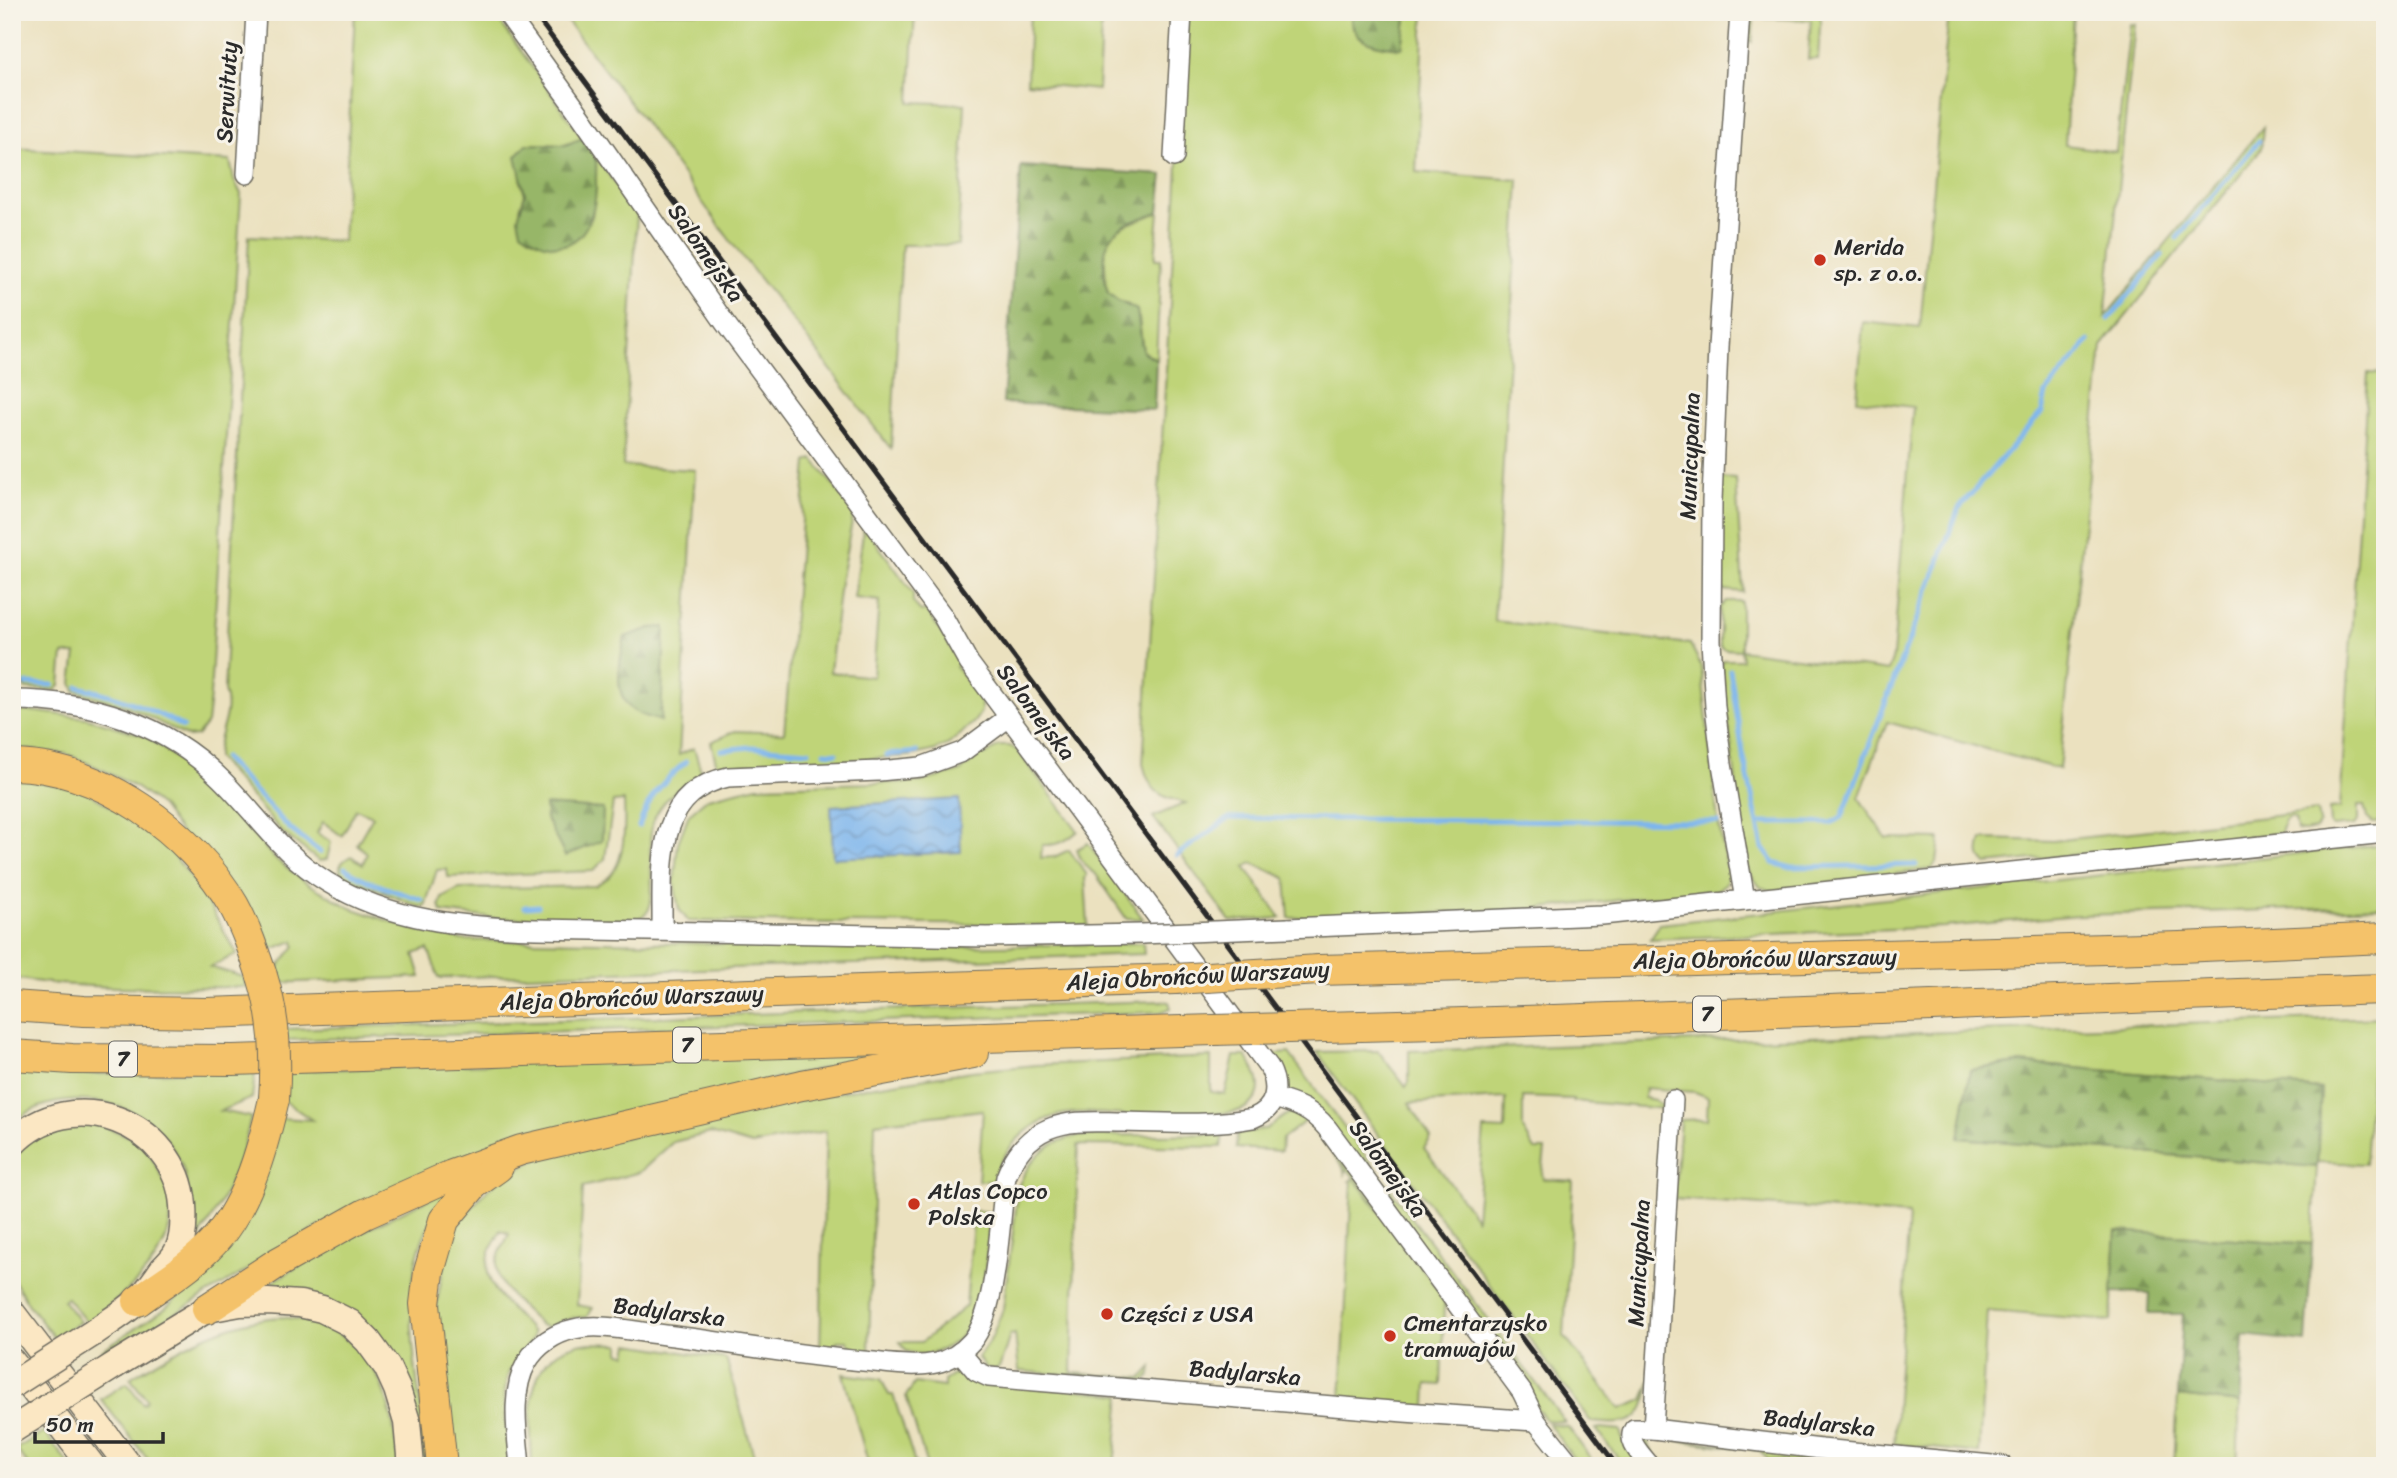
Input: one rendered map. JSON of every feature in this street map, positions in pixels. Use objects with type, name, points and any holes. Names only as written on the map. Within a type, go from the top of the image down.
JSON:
[{"type":"main road","points":[[12,765],[56,769],[113,792],[147,813],[186,843],[215,877],[250,939],[270,1001],[275,1036],[274,1099],[249,1181],[226,1227],[206,1250],[138,1301],[12,1385]]},
{"type":"main road","name":"Aleja Obrońców Warszawy","points":[[12,1006],[84,1011],[207,1013],[1175,979],[1319,970],[2180,947],[2385,938]]},
{"type":"main road","name":"7","points":[[12,1055],[72,1059],[233,1059],[867,1039],[1141,1034],[2385,989]]},
{"type":"main road","points":[[12,990],[84,1011]]},
{"type":"main road","points":[[12,1430],[279,1262],[365,1213],[452,1175],[520,1150],[802,1085],[950,1055],[1141,1034]]},
{"type":"main road","points":[[12,1144],[23,1132],[48,1119],[102,1114],[132,1126],[157,1144],[176,1172],[182,1194],[184,1223],[177,1252],[138,1301]]},
{"type":"main road","points":[[442,1466],[425,1304],[429,1272],[444,1220],[474,1184],[520,1150]]},
{"type":"main road","points":[[207,1309],[240,1303],[300,1304],[322,1309],[350,1323],[368,1341],[387,1367],[397,1390],[407,1422],[411,1466]]},
{"type":"main road","points":[[12,1313],[129,1466]]},
{"type":"main road","points":[[12,1362],[92,1466]]},
{"type":"street","name":"Serwituty","points":[[247,174],[257,12]]},
{"type":"street","name":"Salomejska","points":[[506,12],[725,323],[942,615],[967,659],[1269,1068],[1275,1082],[1274,1098],[1306,1109],[1317,1116],[1327,1128],[1522,1392],[1536,1421],[1572,1466]]},
{"type":"street","points":[[1174,156],[1182,12]]},
{"type":"street","name":"Municypalna","points":[[1740,12],[1718,347],[1712,501],[1712,641],[1715,707],[1722,764],[1745,900]]},
{"type":"street","points":[[12,700],[39,700],[87,706],[138,723],[197,758],[221,779],[276,843],[300,864],[351,895],[378,907],[447,923],[487,928],[987,937],[1538,919],[1602,915],[2385,833]]},
{"type":"street","points":[[662,930],[664,859],[668,831],[680,805],[701,787],[713,780],[728,777],[879,771],[921,766],[962,752],[1009,717]]},
{"type":"street","points":[[960,1352],[978,1332],[987,1314],[1006,1177],[1013,1161],[1031,1140],[1046,1129],[1075,1122],[1150,1123],[1247,1119],[1264,1113],[1274,1098]]},
{"type":"street","name":"Municypalna","points":[[1653,1429],[1673,1100]]},
{"type":"street","name":"Badylarska","points":[[520,1466],[517,1408],[521,1375],[527,1362],[547,1340],[569,1330],[586,1328],[638,1331],[843,1360],[905,1365],[939,1362],[960,1352],[976,1371],[989,1377],[1536,1421]]},
{"type":"street","name":"Badylarska","points":[[1650,1466],[1631,1441],[1631,1433],[1639,1428],[2003,1466]]},
{"type":"green space","points":[[355,12],[493,12],[583,138],[565,145],[527,144],[521,182],[525,194],[520,208],[580,236],[592,217],[596,188],[595,156],[637,214],[623,466],[695,470],[679,755],[694,748],[702,774],[676,790],[657,813],[650,847],[652,896],[646,913],[639,918],[492,918],[442,912],[440,905],[442,898],[459,889],[595,886],[609,877],[619,861],[623,841],[624,801],[613,802],[605,859],[593,871],[448,877],[447,869],[437,870],[425,906],[419,907],[341,875],[342,864],[351,856],[363,864],[367,853],[357,844],[373,816],[356,809],[342,836],[323,822],[317,833],[331,842],[327,859],[319,861],[282,832],[217,758],[227,708],[224,691],[249,236],[343,241]],"holes":[[[651,628],[634,711],[641,632]]]},
{"type":"green space","points":[[560,12],[915,12],[910,102],[965,104],[958,245],[902,245],[891,449],[737,250],[640,116]]},
{"type":"green space","points":[[1030,12],[1086,12],[1085,14],[1101,25],[1098,90],[1027,83]]},
{"type":"green space","points":[[1187,12],[1351,12],[1355,30],[1366,41],[1402,48],[1406,19],[1403,12],[1424,12],[1416,172],[1519,180],[1494,621],[1690,644],[1701,665],[1717,814],[1728,874],[1726,883],[1717,890],[1522,910],[1289,918],[1286,878],[1252,863],[1245,867],[1281,918],[1230,921],[1153,817],[1186,803],[1157,792],[1149,781],[1143,764]]},
{"type":"green space","points":[[1351,12],[1403,12],[1406,19],[1402,48],[1367,41],[1355,30]]},
{"type":"green space","points":[[1747,12],[1821,12],[1818,59],[1808,59],[1811,20],[1754,18],[1752,42],[1746,41]]},
{"type":"green space","points":[[1949,12],[2073,12],[2065,145],[2116,152],[2130,24],[2135,24],[2105,317],[2263,127],[2261,149],[2102,346],[2059,769],[1887,722],[1859,798],[1886,838],[1940,839],[1937,862],[1931,869],[1772,891],[1760,887],[1747,869],[1721,664],[1723,660],[1742,660],[1741,650],[1888,671],[1893,657],[1913,407],[1857,400],[1863,322],[1920,328]]},
{"type":"green space","points":[[583,138],[596,158],[592,213],[578,238],[567,244],[554,246],[539,242],[521,231],[518,218],[525,194],[516,156],[527,144],[565,145]]},
{"type":"green space","points":[[12,148],[230,161],[234,180],[241,194],[210,696],[207,723],[197,736],[188,737],[131,708],[75,691],[72,683],[76,654],[63,654],[60,685],[56,690],[26,689],[20,681],[21,653],[12,650]]},
{"type":"green space","points":[[1021,166],[1163,175],[1159,212],[1128,224],[1113,234],[1105,252],[1104,265],[1108,293],[1137,310],[1143,352],[1156,359],[1154,410],[1003,403]]},
{"type":"green space","points":[[1159,212],[1155,259],[1161,259],[1156,359],[1143,352],[1139,318],[1129,305],[1108,293],[1104,245],[1113,233],[1123,226]]},
{"type":"green space","points":[[2368,373],[2385,374],[2385,822],[2373,823],[2367,818],[2364,806],[2358,806],[2358,821],[2355,825],[2333,827],[2330,825],[2329,809],[2340,808]]},
{"type":"green space","points":[[813,459],[854,512],[840,582],[830,672],[873,677],[879,601],[854,598],[864,526],[913,593],[913,602],[921,612],[927,611],[961,663],[956,667],[981,701],[981,712],[974,722],[949,744],[909,756],[717,766],[711,742],[735,731],[784,733],[807,462]]},
{"type":"green space","points":[[1717,478],[1736,479],[1743,592],[1722,590]]},
{"type":"green space","points":[[1726,601],[1741,601],[1741,650],[1723,649],[1720,646],[1720,607]]},
{"type":"green space","points":[[665,627],[661,721],[637,713],[627,704],[622,696],[619,676],[625,637],[651,628]]},
{"type":"green space","points":[[31,711],[87,718],[146,736],[207,781],[274,858],[310,885],[351,908],[412,929],[462,940],[952,947],[1143,943],[1144,954],[439,978],[428,949],[414,954],[421,977],[275,983],[273,974],[295,946],[294,941],[266,951],[161,806],[137,788],[67,754],[12,748],[12,712]]},
{"type":"green space","points":[[999,746],[1010,746],[1018,751],[1078,831],[1062,842],[1042,845],[1041,858],[1054,857],[1069,850],[1087,875],[1088,926],[688,921],[679,909],[674,883],[678,843],[689,814],[708,798],[757,786],[920,782],[961,771],[982,753],[985,755]]},
{"type":"green space","points":[[12,776],[83,790],[126,816],[167,847],[200,889],[237,954],[210,967],[244,977],[246,987],[100,987],[12,978]]},
{"type":"green space","points":[[545,805],[603,809],[602,841],[565,856],[546,819]]},
{"type":"green space","points":[[2317,811],[2319,823],[2315,829],[2305,831],[2297,830],[2295,819],[2290,817],[2285,820],[2281,833],[1987,864],[1980,853],[1982,839],[2053,841]]},
{"type":"green space","points":[[1088,843],[1143,919],[1126,918],[1095,873],[1083,862],[1077,849]]},
{"type":"green space","points":[[2385,844],[2385,907],[2079,915],[1944,927],[1650,939],[1660,924]]},
{"type":"green space","points":[[1169,1002],[1171,1008],[1161,1012],[285,1040],[284,1029]]},
{"type":"green space","points":[[2385,1017],[2385,1062],[2372,1062],[2365,1164],[2317,1162],[2321,1089],[2018,1063],[1970,1070],[1959,1138],[2317,1167],[2312,1244],[2116,1231],[2111,1321],[1987,1311],[1979,1453],[1894,1444],[1909,1215],[1674,1199],[1680,1120],[1707,1119],[1708,1097],[1695,1092],[1645,1088],[1644,1098],[1655,1100],[1665,1109],[1573,1099],[1523,1097],[1523,1129],[1535,1150],[1545,1150],[1543,1179],[1573,1181],[1564,1336],[1620,1409],[1643,1400],[1650,1381],[1644,1406],[1633,1419],[1616,1423],[1591,1422],[1317,1052],[1378,1051],[1406,1087],[1409,1082],[1409,1051]],"holes":[[[1506,1098],[1505,1130],[1484,1129],[1476,1218],[1424,1148],[1431,1138],[1409,1103]]]},
{"type":"green space","points":[[904,1050],[576,1124],[319,1227],[106,1355],[102,1350],[165,1309],[206,1270],[281,1118],[312,1120],[283,1100],[285,1071]]},
{"type":"green space","points":[[1289,1053],[1565,1422],[1546,1420],[1289,1095],[1279,1071],[1268,1055]]},
{"type":"green space","points":[[1234,1056],[1246,1056],[1259,1084],[1256,1098],[1243,1109],[1217,1114],[1126,1115],[1086,1112],[1056,1116],[1032,1127],[1014,1142],[992,1181],[978,1181],[983,1110],[875,1123],[869,1352],[855,1352],[847,1341],[837,1341],[835,1350],[820,1349],[826,1131],[752,1145],[711,1133],[673,1142],[640,1172],[583,1187],[577,1305],[593,1308],[587,1317],[572,1318],[548,1327],[540,1325],[519,1304],[505,1288],[497,1270],[498,1258],[509,1234],[501,1230],[489,1255],[489,1277],[508,1307],[533,1332],[530,1343],[508,1374],[506,1384],[505,1405],[510,1458],[507,1459],[508,1466],[453,1466],[435,1313],[450,1232],[488,1189],[514,1170],[545,1156],[597,1143],[850,1090],[972,1071],[1037,1065],[1211,1057],[1211,1092],[1225,1094]]},
{"type":"green space","points":[[2018,1063],[2321,1089],[2317,1167],[1959,1138],[1970,1070]]},
{"type":"green space","points":[[256,1067],[252,1098],[220,1111],[251,1117],[229,1184],[194,1244],[184,1171],[164,1137],[147,1120],[109,1104],[74,1100],[41,1107],[12,1124],[12,1071],[134,1073]]},
{"type":"green space","points":[[1290,1112],[1311,1117],[1347,1168],[1345,1174],[1343,1167],[1307,1120],[1282,1139],[1281,1151],[1236,1148],[1237,1133],[1266,1129]]},
{"type":"green space","points":[[87,1120],[137,1140],[145,1147],[169,1195],[171,1217],[166,1239],[141,1277],[87,1323],[67,1298],[63,1300],[80,1322],[54,1338],[12,1277],[12,1155],[24,1142]]},
{"type":"green space","points":[[1223,1134],[1221,1147],[1078,1145],[1072,1373],[1142,1378],[1152,1367],[1151,1375],[1146,1381],[1019,1371],[1015,1334],[1010,1335],[1000,1366],[996,1370],[986,1368],[978,1358],[992,1337],[1003,1309],[1019,1185],[1028,1167],[1041,1152],[1057,1142],[1078,1136]]},
{"type":"green space","points":[[1354,1178],[1449,1304],[1448,1308],[1444,1305],[1441,1385],[1427,1384],[1426,1407],[1341,1400],[1350,1181]]},
{"type":"green space","points":[[442,1192],[448,1194],[424,1236],[416,1261],[412,1289],[413,1349],[429,1466],[419,1466],[368,1330],[252,1294],[333,1246]]},
{"type":"green space","points":[[974,1211],[988,1212],[990,1216],[982,1289],[971,1322],[961,1336],[947,1347],[922,1354],[906,1351],[900,1342],[922,1342],[966,1306]]},
{"type":"green space","points":[[2116,1231],[2312,1244],[2306,1342],[2244,1335],[2240,1403],[2178,1396],[2183,1314],[2149,1314],[2150,1293],[2112,1292]]},
{"type":"green space","points":[[281,1317],[312,1322],[336,1333],[356,1347],[371,1365],[382,1386],[390,1411],[399,1466],[153,1466],[101,1399],[127,1383],[143,1404],[147,1400],[130,1378],[184,1347],[221,1330],[260,1319]]},
{"type":"green space","points":[[583,1343],[620,1344],[620,1353],[627,1354],[629,1344],[726,1359],[757,1466],[532,1466],[531,1409],[539,1374],[548,1360],[563,1350]]},
{"type":"green space","points":[[962,1369],[972,1377],[1121,1395],[1114,1466],[927,1466],[906,1396],[915,1383],[944,1387],[944,1381]]},
{"type":"green space","points":[[843,1374],[881,1379],[889,1395],[893,1395],[916,1466],[869,1466]]},
{"type":"green space","points":[[2178,1396],[2240,1403],[2237,1466],[2174,1466]]},
{"type":"green space","points":[[1548,1423],[1568,1427],[1596,1466],[1579,1466]]},
{"type":"green space","points":[[1596,1429],[1620,1430],[1623,1442],[1641,1466],[1624,1466]]},
{"type":"green space","points":[[44,1432],[70,1466],[29,1466],[16,1449]]},
{"type":"green space","points":[[1643,1436],[1937,1466],[1833,1466],[1769,1460],[1758,1450],[1649,1437],[1648,1445],[1662,1466],[1657,1466],[1642,1446]]},
{"type":"water","points":[[959,799],[961,852],[833,858],[831,806]]},
{"type":"waterway","points":[[2177,238],[2259,141]]},
{"type":"waterway","points":[[2109,319],[2162,255]]},
{"type":"waterway","points":[[1759,823],[1831,823],[1842,817],[1959,508],[2042,412],[2046,393],[2089,341]]},
{"type":"waterway","points":[[1730,670],[1743,753],[1763,848],[1774,863],[1788,867],[1916,865]]},
{"type":"waterway","points":[[27,684],[53,685]]},
{"type":"waterway","points":[[78,687],[132,703],[183,727]]},
{"type":"waterway","points":[[721,750],[751,747],[809,751]]},
{"type":"waterway","points":[[825,752],[836,753]]},
{"type":"waterway","points":[[887,755],[917,752]]},
{"type":"waterway","points":[[224,758],[290,829],[320,852]]},
{"type":"waterway","points":[[639,826],[657,790],[686,762]]},
{"type":"waterway","points":[[1177,855],[1229,818],[1718,822]]},
{"type":"waterway","points":[[345,868],[373,883],[422,900]]},
{"type":"waterway","points":[[525,907],[538,906]]},
{"type":"railway","points":[[533,12],[1617,1466]]},
{"type":"place","name":"Merida sp. z o.o.","points":[[1820,260]]},
{"type":"place","name":"Atlas Copco Polska","points":[[914,1204]]},
{"type":"place","name":"Części z USA","points":[[1107,1314]]},
{"type":"place","name":"Cmentarzysko tramwajów","points":[[1390,1336]]}]
